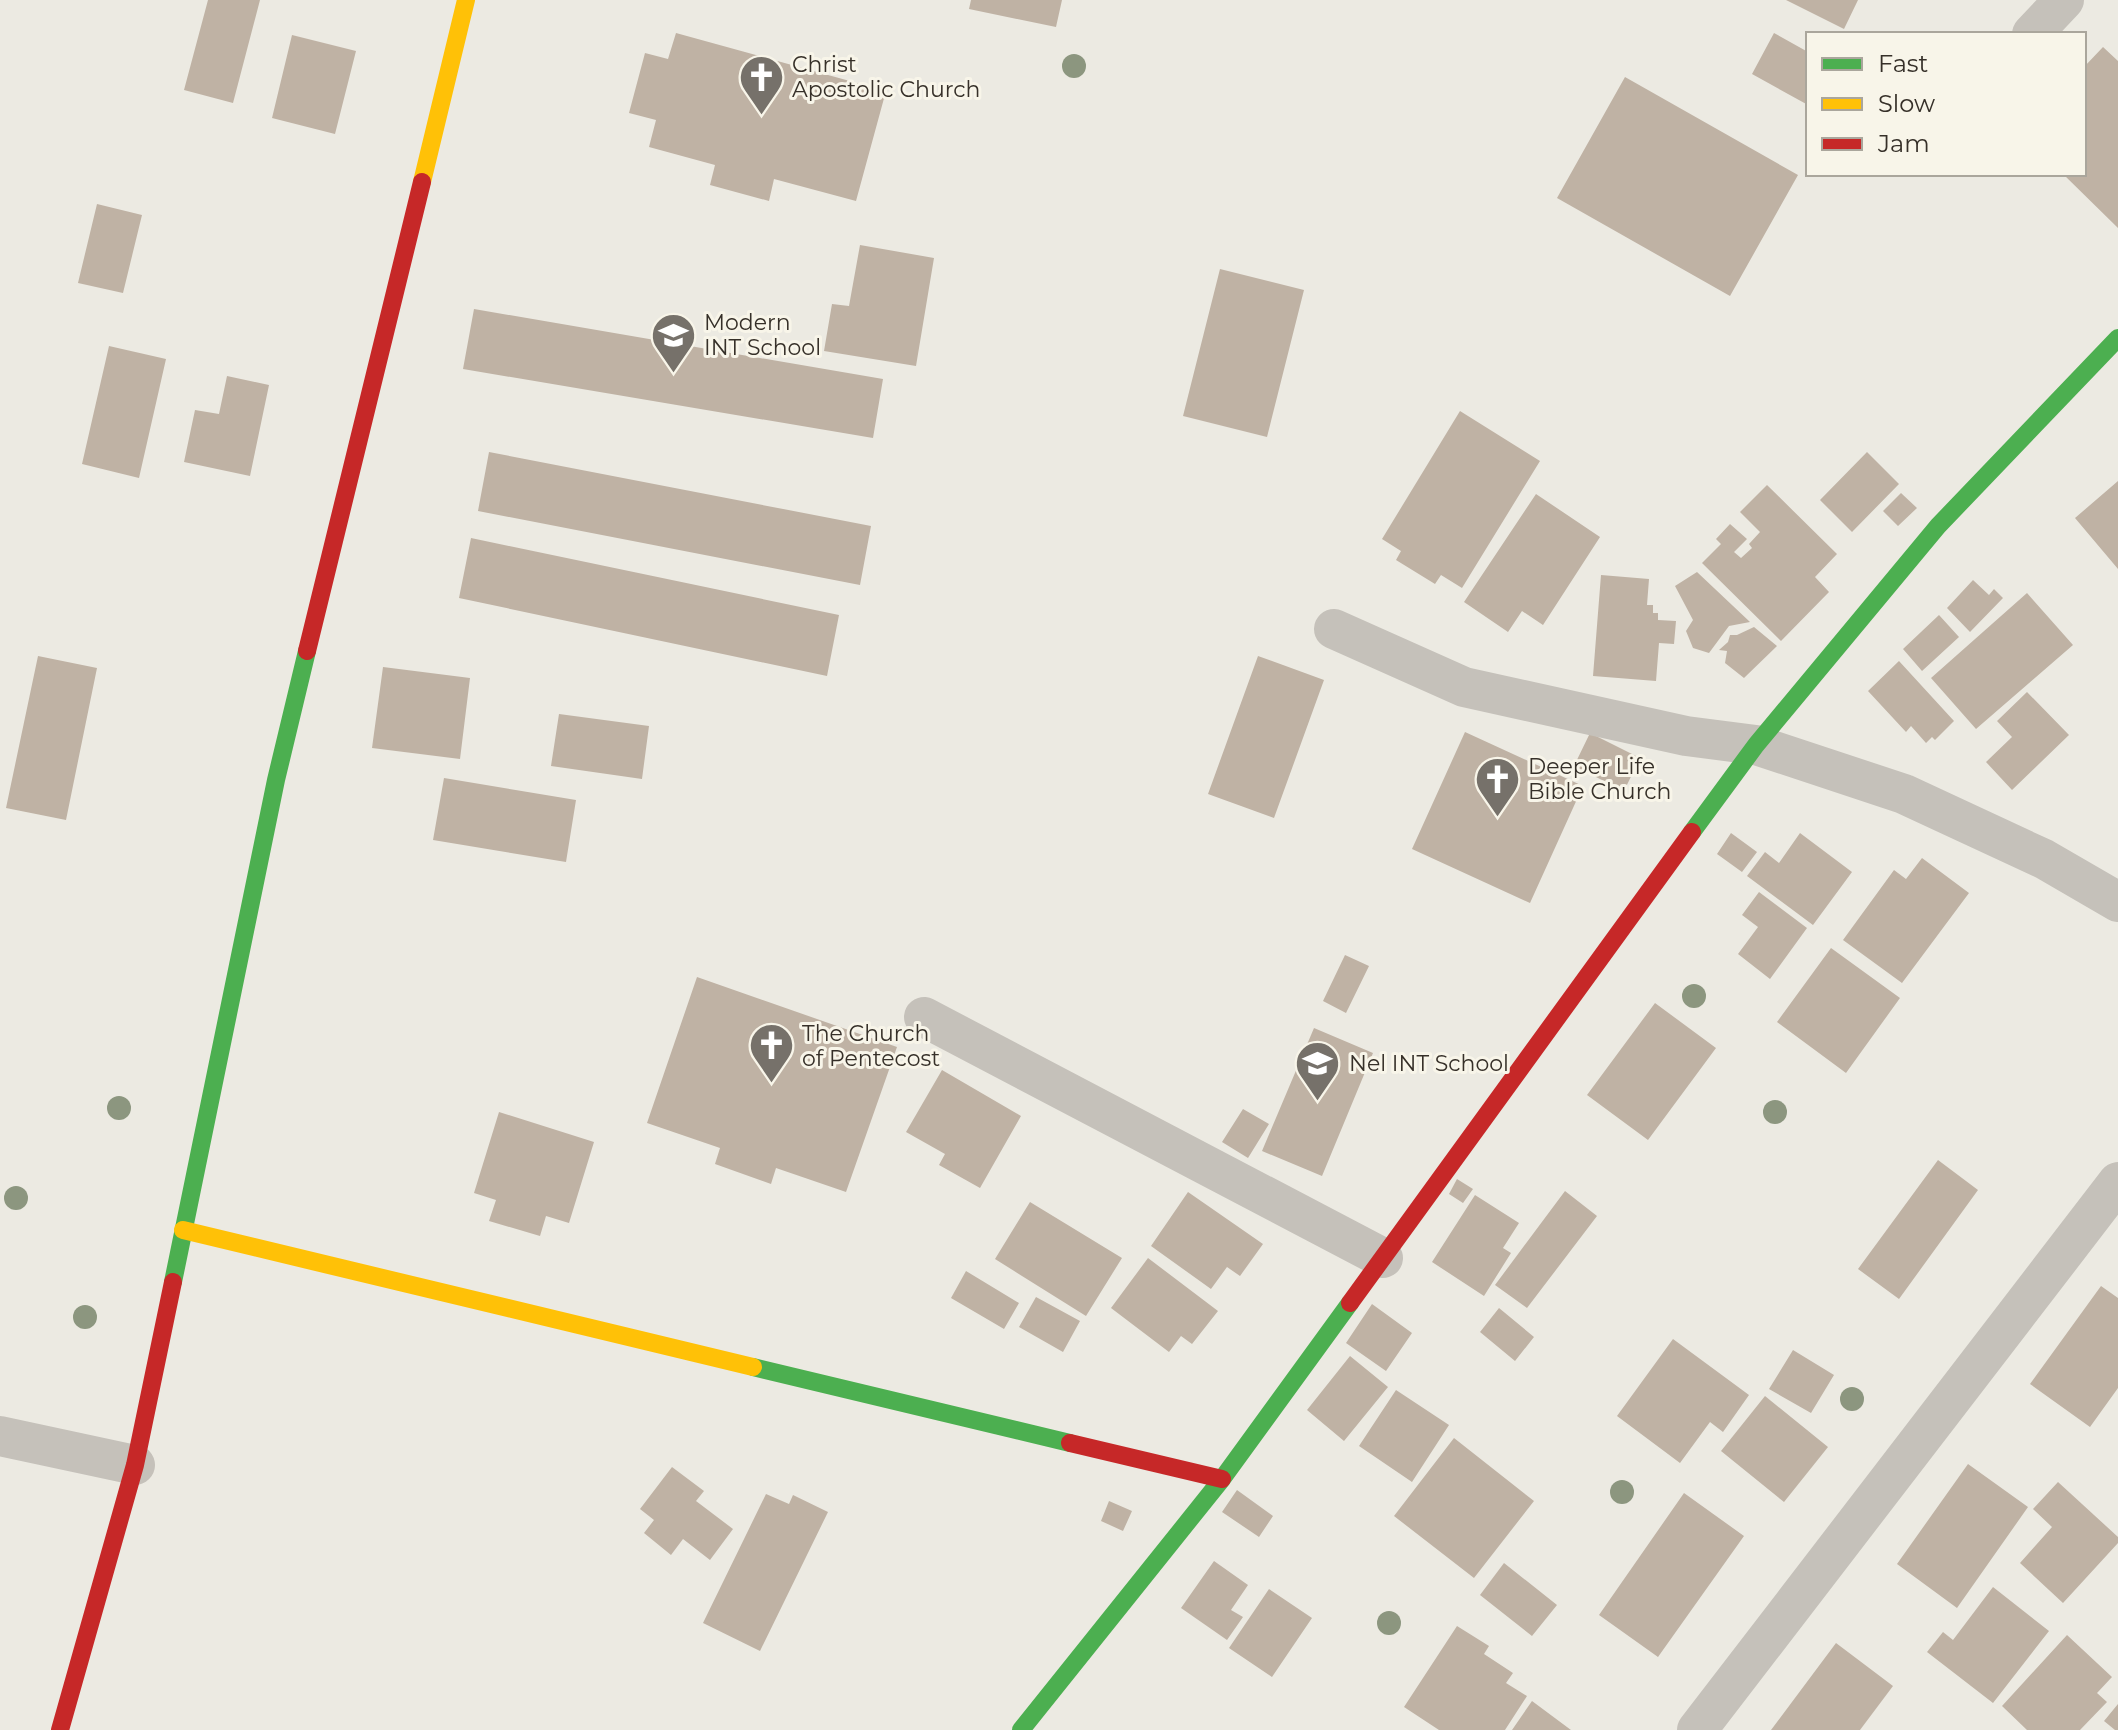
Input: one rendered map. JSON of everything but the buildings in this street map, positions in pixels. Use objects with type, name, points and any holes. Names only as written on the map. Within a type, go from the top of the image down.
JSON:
[{"type":"street","points":[[60,1730],[135,1465],[276,780],[466,0]]},
{"type":"street","points":[[2034,32],[2064,0]]},
{"type":"street","points":[[1021,1730],[1222,1479],[1756,745],[1938,526],[2118,338]]},
{"type":"street","points":[[1334,629],[1464,687],[1686,736],[1756,745],[1904,794],[2044,859],[2118,902]]},
{"type":"street","points":[[924,1017],[1383,1258]]},
{"type":"street","points":[[1697,1730],[2118,1182]]},
{"type":"street","points":[[183,1230],[1222,1479]]},
{"type":"street","points":[[0,1436],[135,1465]]},
{"type":"traffic: fast","points":[[1692,832],[1756,745],[1938,526],[2118,338]]},
{"type":"traffic: fast","points":[[173,1282],[276,780],[307,651]]},
{"type":"traffic: fast","points":[[1021,1730],[1222,1479],[1350,1303]]},
{"type":"traffic: fast","points":[[753,1367],[1070,1443]]},
{"type":"traffic: slow","points":[[422,182],[466,0]]},
{"type":"traffic: slow","points":[[183,1230],[753,1367]]},
{"type":"traffic: jam","points":[[307,651],[422,182]]},
{"type":"traffic: jam","points":[[1350,1303],[1692,832]]},
{"type":"traffic: jam","points":[[60,1730],[135,1465],[173,1282]]},
{"type":"traffic: jam","points":[[1070,1443],[1222,1479]]},
{"type":"place","name":"Christ Apostolic Church","points":[[761,116]]},
{"type":"place","name":"Modern INT School","points":[[673,374]]},
{"type":"place","name":"Deeper Life Bible Church","points":[[1497,818]]},
{"type":"place","name":"The Church of Pentecost","points":[[771,1085]]},
{"type":"place","name":"Nel INT School","points":[[1318,1102]]}]
